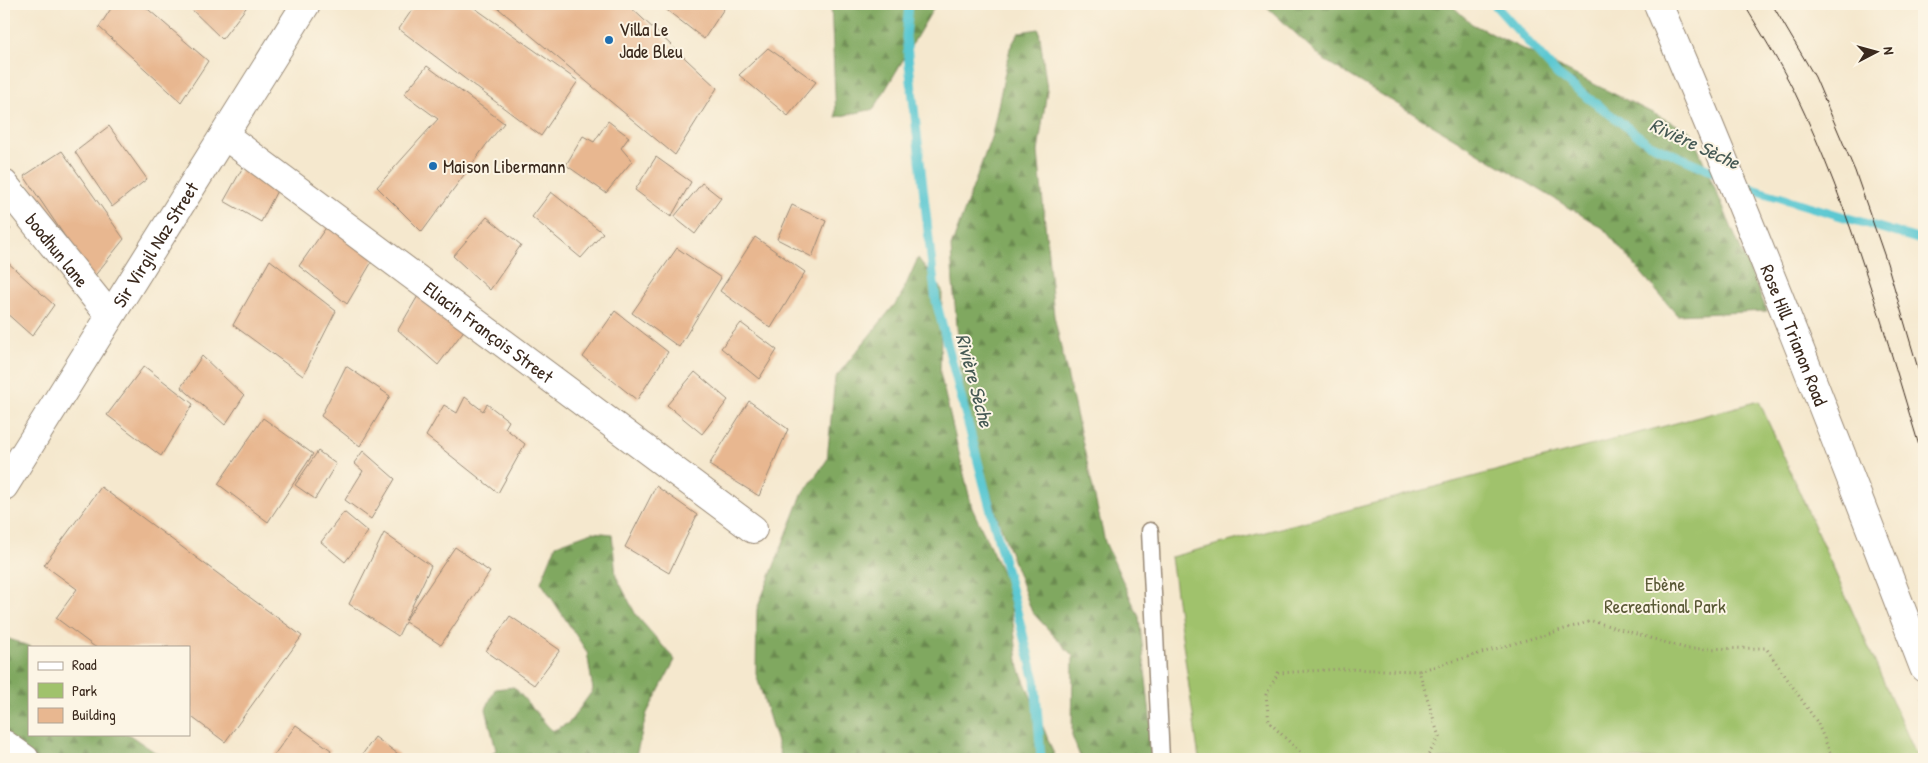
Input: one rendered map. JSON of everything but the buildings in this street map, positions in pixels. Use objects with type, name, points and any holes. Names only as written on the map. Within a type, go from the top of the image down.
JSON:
[{"type":"street","name":"Sir Virgil Naz Street","points":[[4,486],[306,4]]},
{"type":"street","name":"Rose Hill Trianon Road","points":[[1658,4],[1700,101],[1828,417],[1924,668]]},
{"type":"street","name":"Eliacin François Street","points":[[224,135],[753,529]]},
{"type":"street","name":"boodhun lane","points":[[4,184],[110,316]]},
{"type":"street","points":[[4,744],[25,759]]},
{"type":"lane","points":[[1150,531],[1161,759]]},
{"type":"path","points":[[1307,759],[1269,722],[1266,695],[1278,673],[1341,668],[1419,672],[1592,621],[1688,648],[1766,648],[1817,722],[1833,759]]},
{"type":"path","points":[[1419,672],[1439,737],[1426,759]]},
{"type":"green space","points":[[831,4],[936,4],[874,109],[836,117]]},
{"type":"green space","points":[[1264,4],[1450,4],[1472,24],[1691,132],[1767,311],[1677,315],[1603,228],[1324,60]]},
{"type":"green space","points":[[1039,29],[1047,90],[1038,152],[1054,316],[1105,542],[1139,617],[1155,759],[1081,759],[1072,736],[1073,656],[1032,612],[998,519],[964,402],[951,247],[992,135],[1010,48],[1019,32]]},
{"type":"green space","points":[[918,258],[942,290],[940,373],[972,508],[1008,585],[1019,668],[1056,759],[782,759],[756,674],[757,609],[802,495],[827,460],[835,378],[900,298]]},
{"type":"green space","name":"Ebène Recreational Park","points":[[1759,401],[1918,759],[1199,759],[1171,557]]},
{"type":"green space","points":[[592,532],[612,534],[616,576],[636,615],[675,660],[647,713],[635,759],[487,759],[496,750],[486,709],[495,689],[514,687],[552,731],[569,723],[593,690],[587,652],[541,582],[556,545]]},
{"type":"green space","points":[[9,639],[28,646],[28,736],[131,736],[165,759],[4,759],[4,640]]},
{"type":"waterway","name":"Rivière Sèche","points":[[909,4],[906,37],[936,301],[1035,680],[1041,759]]},
{"type":"waterway","name":"Rivière Sèche","points":[[1494,4],[1558,75],[1648,143],[1723,176]]},
{"type":"waterway","name":"Rivière Sèche","points":[[1739,183],[1758,191],[1924,241]]},
{"type":"tram line","points":[[1744,4],[1795,93],[1834,183],[1867,275],[1924,462]]},
{"type":"tram line","points":[[1772,4],[1815,77],[1855,171],[1887,263],[1924,389]]},
{"type":"place","name":"Villa Le Jade Bleu","points":[[609,40]]},
{"type":"place","name":"Maison Libermann","points":[[433,166]]}]
